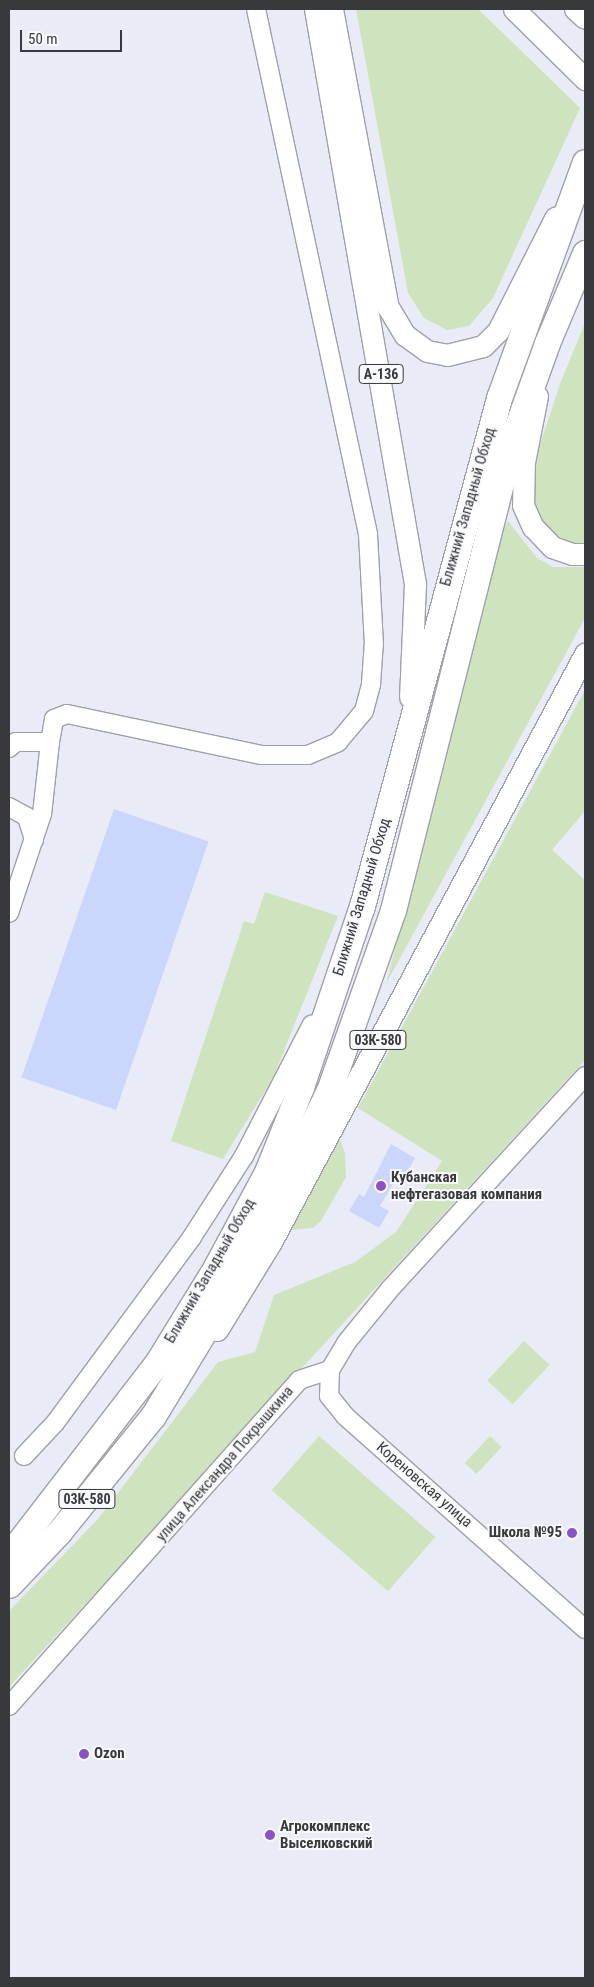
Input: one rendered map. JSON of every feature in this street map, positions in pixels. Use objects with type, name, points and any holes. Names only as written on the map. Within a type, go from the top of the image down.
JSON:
[{"type":"highway","name":"Ближний Западный Обход","points":[[9,1555],[157,1363],[216,1267],[267,1172],[348,947],[405,743],[478,464],[582,169]]},
{"type":"highway","points":[[547,343],[585,253]]},
{"type":"highway","name":"03К-580","points":[[9,1585],[66,1525],[153,1416],[245,1264],[330,1088],[392,910],[510,446],[547,343]]},
{"type":"main road","name":"А-136","points":[[315,9],[415,584],[416,627],[405,743]]},
{"type":"main road","name":"А-136","points":[[332,9],[388,307],[393,320],[416,344],[427,351],[447,355],[467,352],[483,346],[498,331],[582,169]]},
{"type":"main road","points":[[506,9],[585,79]]},
{"type":"main road","points":[[514,9],[546,43]]},
{"type":"main road","points":[[575,9],[585,18]]},
{"type":"main road","points":[[580,9],[585,14]]},
{"type":"main road","points":[[547,343],[524,462],[523,505],[533,527],[552,547],[572,554],[585,554]]},
{"type":"main road","name":"03К-580","points":[[153,1416],[234,1306],[271,1242],[585,654]]},
{"type":"street","points":[[9,913],[34,843],[54,719],[67,714],[261,755],[308,755],[346,735],[366,702],[374,645],[368,534],[256,9]]},
{"type":"street","points":[[9,748],[16,742],[50,742]]},
{"type":"street","points":[[9,807],[27,817],[34,843]]},
{"type":"street","points":[[24,1456],[55,1423],[192,1237],[244,1156],[348,947]]},
{"type":"street","points":[[330,1370],[346,1343],[390,1290],[585,1076]]},
{"type":"street","name":"Кореновская улица","points":[[330,1370],[329,1396],[345,1416],[585,1629]]},
{"type":"street","name":"улица Александра Покрышкина","points":[[9,1706],[298,1380],[330,1370]]},
{"type":"green space","points":[[356,9],[478,9],[580,108],[493,298],[469,326],[447,330],[424,318],[408,293]]},
{"type":"green space","points":[[585,323],[585,542],[570,545],[543,523],[531,505],[534,463],[560,384]]},
{"type":"green space","points":[[508,521],[537,558],[553,567],[585,567],[585,618],[386,984],[500,535]]},
{"type":"green space","points":[[585,690],[585,811],[552,850],[585,880],[585,1060],[9,1687],[9,1611],[98,1519],[218,1362],[255,1352],[274,1295],[355,1262],[396,1232],[442,1161],[358,1108]]},
{"type":"green space","points":[[265,892],[338,916],[273,1078],[223,1159],[171,1141],[244,921],[254,924]]},
{"type":"green space","points":[[338,1134],[345,1153],[346,1177],[321,1221],[313,1228],[288,1230]]},
{"type":"green space","points":[[524,1341],[550,1365],[513,1404],[487,1380]]},
{"type":"green space","points":[[319,1436],[435,1537],[388,1591],[272,1490]]},
{"type":"green space","points":[[490,1436],[502,1447],[476,1474],[465,1463]]},
{"type":"building","points":[[114,809],[209,842],[116,1110],[22,1078]]},
{"type":"building","name":"Кубанская нефтегазовая компания","points":[[391,1144],[415,1158],[403,1180],[397,1177],[380,1206],[389,1211],[379,1228],[349,1211],[359,1194],[364,1197]]},
{"type":"place","name":"Кубанская нефтегазовая компания","points":[[381,1186]]},
{"type":"place","name":"Школа №95","points":[[572,1533]]},
{"type":"place","name":"Ozon","points":[[84,1754]]},
{"type":"place","name":"Агрокомплекс Выселковский","points":[[270,1835]]}]
